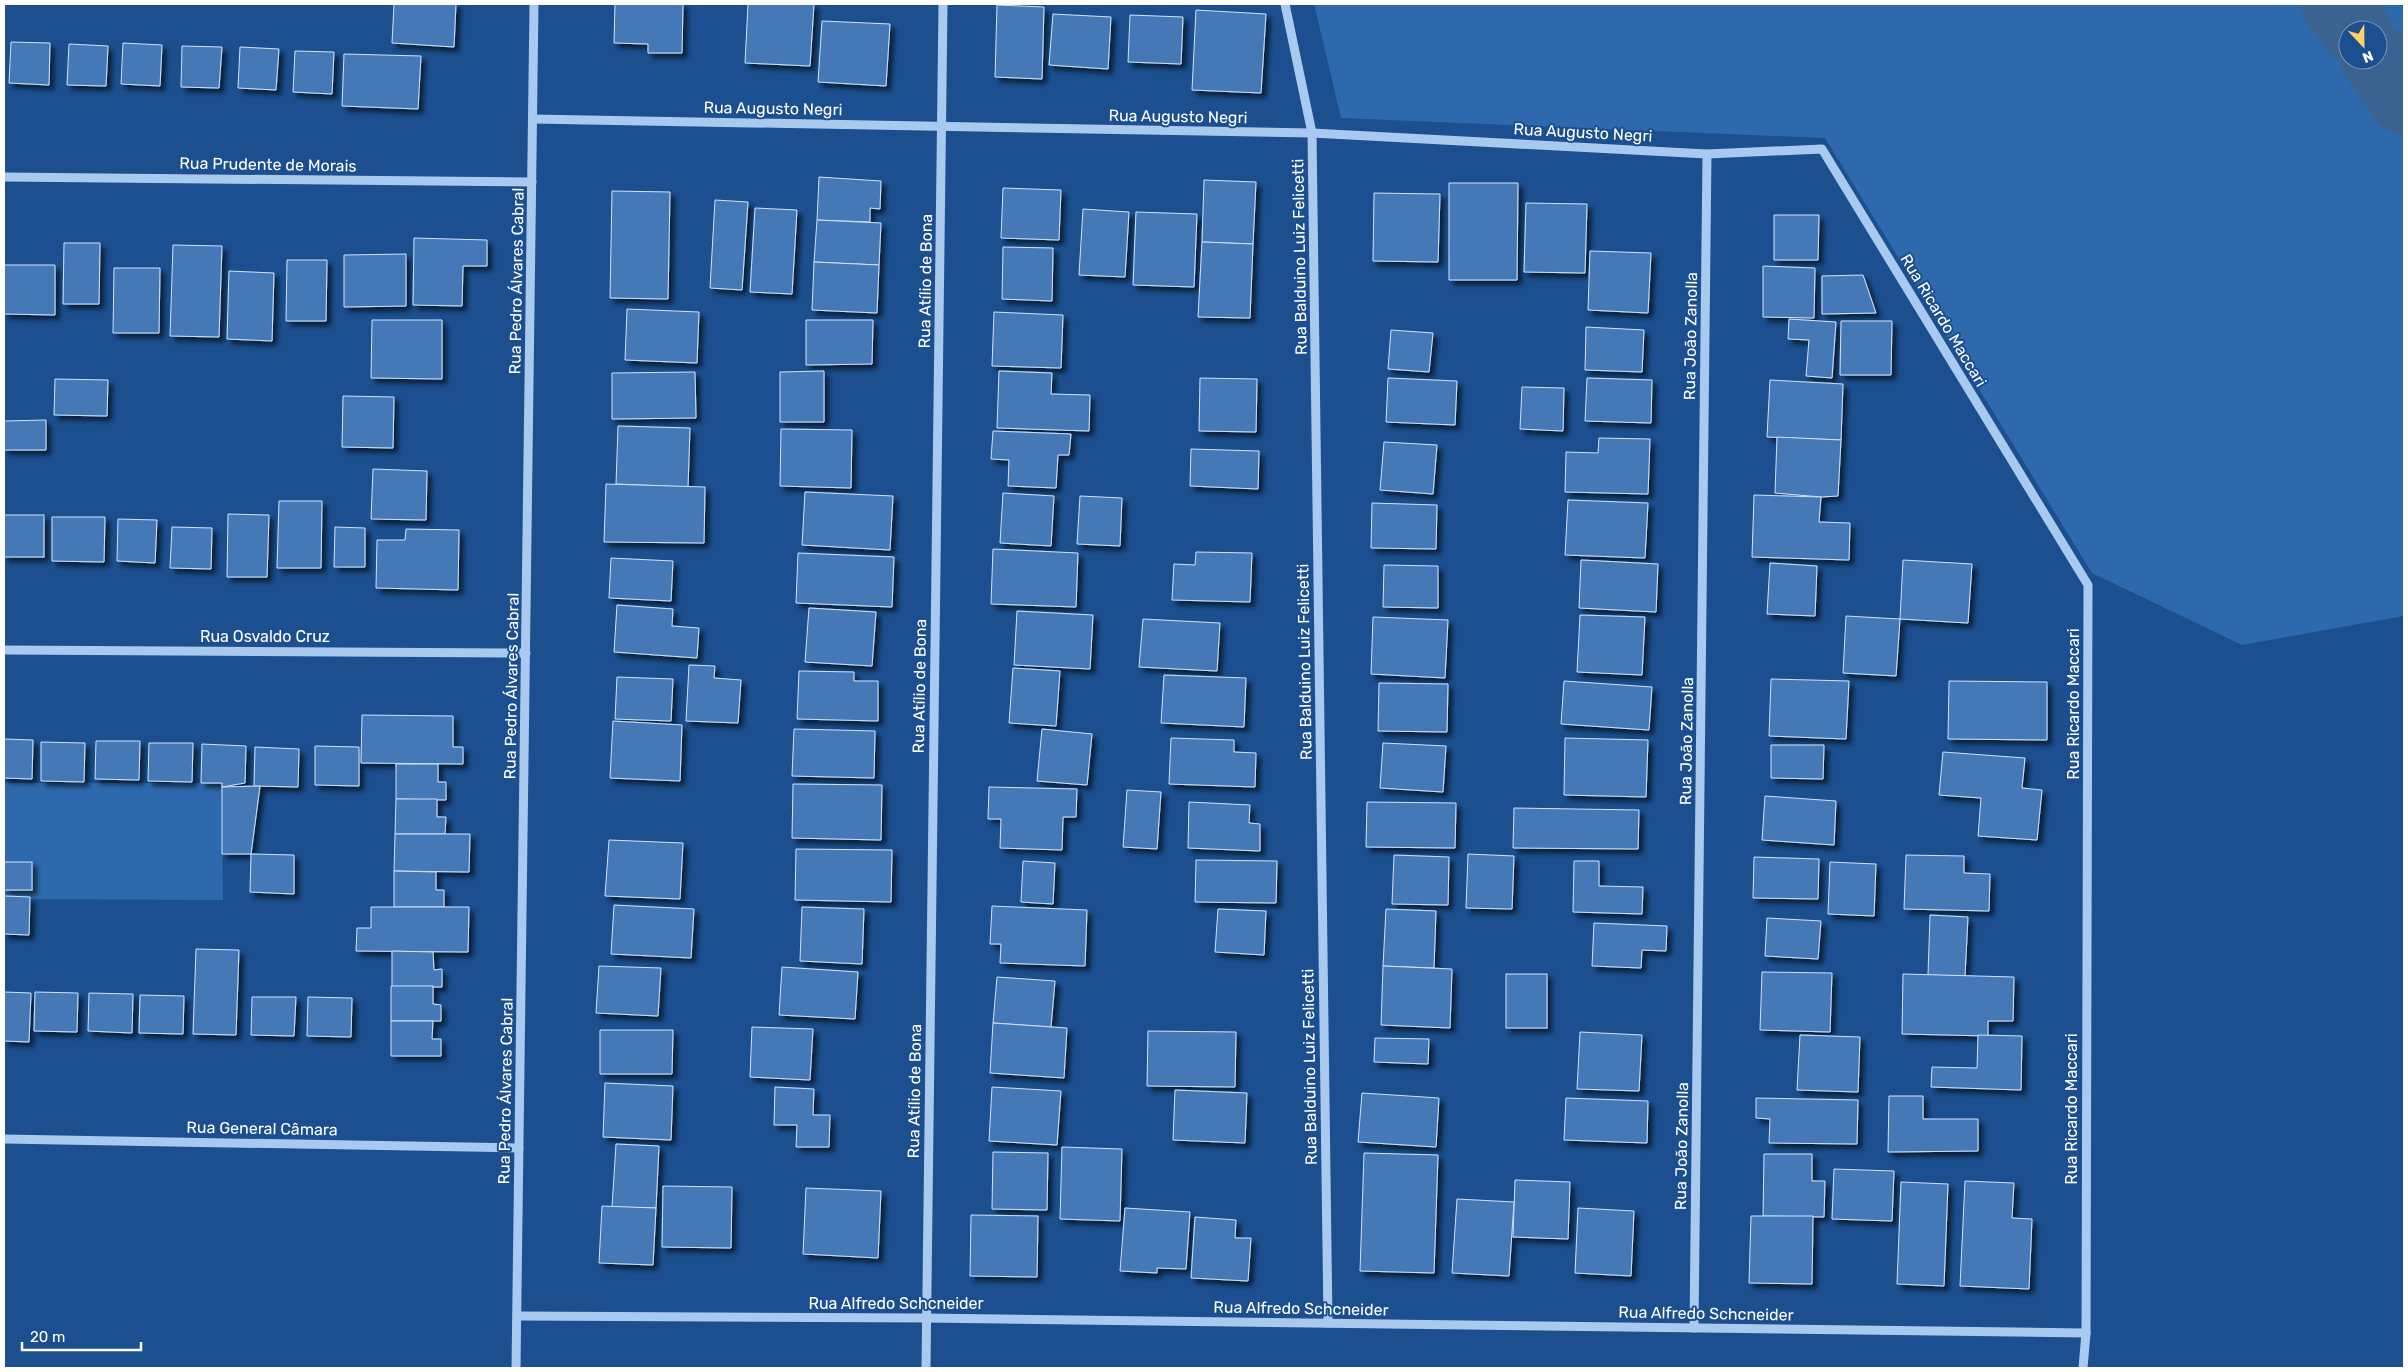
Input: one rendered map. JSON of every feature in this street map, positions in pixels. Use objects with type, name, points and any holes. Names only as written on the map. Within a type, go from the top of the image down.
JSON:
[{"type":"street","name":"Rua Pedro Álvares Cabral","points":[[516,1368],[534,4]]},
{"type":"street","name":"Rua Atílio de Bona","points":[[926,1368],[943,4]]},
{"type":"street","name":"Rua Balduino Luiz Felicetti","points":[[1285,4],[1312,133],[1328,1323]]},
{"type":"street","name":"Rua Augusto Negri","points":[[533,119],[1312,133],[1707,154],[1822,149]]},
{"type":"street","name":"Rua Ricardo Maccari","points":[[1822,149],[2088,585],[2086,1333],[2083,1368]]},
{"type":"street","name":"Rua João Zanolla","points":[[1694,1328],[1707,154]]},
{"type":"street","name":"Rua Prudente de Morais","points":[[4,177],[532,182]]},
{"type":"street","name":"Rua Osvaldo Cruz","points":[[4,650],[526,653]]},
{"type":"street","name":"Rua General Câmara","points":[[4,1139],[519,1148]]},
{"type":"street","name":"Rua Alfredo Schcneider","points":[[516,1316],[926,1318],[2086,1333]]},
{"type":"shaded area","points":[[1314,4],[2404,4],[2404,616],[2242,645],[2092,573],[1825,138],[1341,118]]},
{"type":"shaded area","points":[[4,783],[222,783],[223,900],[4,899]]},
{"type":"building","points":[[394,4],[456,4],[454,47],[392,43]]},
{"type":"building","points":[[615,4],[683,4],[682,53],[648,53],[648,44],[614,43]]},
{"type":"building","points":[[748,4],[814,4],[810,66],[745,63]]},
{"type":"building","points":[[997,5],[1044,7],[1042,79],[995,77]]},
{"type":"building","points":[[1196,10],[1266,14],[1261,93],[1192,90]]},
{"type":"building","points":[[1053,14],[1111,17],[1108,69],[1049,65]]},
{"type":"building","points":[[1130,15],[1183,17],[1181,64],[1128,62]]},
{"type":"building","points":[[822,21],[890,24],[886,86],[818,82]]},
{"type":"building","points":[[11,42],[50,43],[49,85],[9,83]]},
{"type":"building","points":[[123,43],[162,45],[160,86],[121,84]]},
{"type":"building","points":[[69,44],[108,46],[106,86],[67,85]]},
{"type":"building","points":[[182,46],[222,47],[219,88],[181,87]]},
{"type":"building","points":[[240,47],[279,49],[276,90],[238,88]]},
{"type":"building","points":[[295,51],[334,52],[332,94],[293,92]]},
{"type":"building","points":[[344,54],[421,56],[418,109],[342,106]]},
{"type":"building","points":[[819,177],[881,181],[880,209],[870,208],[870,222],[817,220]]},
{"type":"building","points":[[1204,180],[1256,182],[1253,244],[1202,242]]},
{"type":"building","points":[[1449,183],[1518,183],[1517,280],[1449,280]]},
{"type":"building","points":[[1003,188],[1061,190],[1059,240],[1001,238]]},
{"type":"building","points":[[612,191],[670,192],[668,299],[610,298]]},
{"type":"building","points":[[1374,193],[1440,194],[1438,262],[1373,261]]},
{"type":"building","points":[[715,200],[748,202],[742,290],[710,288]]},
{"type":"building","points":[[1526,203],[1587,204],[1585,273],[1524,272]]},
{"type":"building","points":[[755,208],[797,210],[792,294],[750,292]]},
{"type":"building","points":[[1083,209],[1129,212],[1125,277],[1079,275]]},
{"type":"building","points":[[1136,212],[1197,214],[1194,287],[1133,285]]},
{"type":"building","points":[[1774,215],[1819,215],[1818,260],[1774,260]]},
{"type":"building","points":[[817,220],[881,223],[879,265],[814,262]]},
{"type":"building","points":[[414,238],[487,240],[487,266],[463,266],[462,306],[413,305]]},
{"type":"building","points":[[1202,242],[1253,244],[1250,318],[1198,317]]},
{"type":"building","points":[[64,243],[100,243],[99,304],[63,304]]},
{"type":"building","points":[[173,245],[222,246],[219,337],[170,336]]},
{"type":"building","points":[[1003,247],[1053,248],[1052,301],[1002,299]]},
{"type":"building","points":[[1590,251],[1651,253],[1648,313],[1588,310]]},
{"type":"building","points":[[406,254],[406,306],[344,307],[344,255]]},
{"type":"building","points":[[287,260],[327,260],[326,321],[286,321]]},
{"type":"building","points":[[814,262],[879,265],[877,313],[812,310]]},
{"type":"building","points":[[4,265],[55,265],[55,315],[4,314]]},
{"type":"building","points":[[1763,266],[1815,268],[1814,318],[1763,317]]},
{"type":"building","points":[[114,268],[160,268],[159,333],[113,333]]},
{"type":"building","points":[[229,271],[274,273],[272,341],[227,339]]},
{"type":"building","points":[[1863,275],[1876,313],[1822,314],[1822,276]]},
{"type":"building","points":[[627,309],[699,312],[697,363],[625,360]]},
{"type":"building","points":[[994,312],[1063,315],[1061,368],[992,366]]},
{"type":"building","points":[[1789,319],[1836,322],[1832,378],[1806,376],[1809,340],[1788,339]]},
{"type":"building","points":[[372,320],[442,320],[442,379],[371,378]]},
{"type":"building","points":[[806,320],[873,320],[872,364],[806,365]]},
{"type":"building","points":[[1841,321],[1892,321],[1891,375],[1840,375]]},
{"type":"building","points":[[1586,327],[1644,330],[1642,372],[1585,370]]},
{"type":"building","points":[[1391,330],[1433,333],[1429,372],[1388,369]]},
{"type":"building","points":[[824,371],[824,422],[780,422],[780,372]]},
{"type":"building","points":[[999,371],[1052,373],[1051,394],[1090,395],[1089,431],[997,428]]},
{"type":"building","points":[[695,372],[696,418],[612,419],[612,373]]},
{"type":"building","points":[[1200,378],[1257,379],[1256,432],[1199,431]]},
{"type":"building","points":[[1388,378],[1457,381],[1455,425],[1386,422]]},
{"type":"building","points":[[1587,378],[1652,380],[1651,423],[1585,421]]},
{"type":"building","points":[[55,379],[108,380],[107,416],[54,415]]},
{"type":"building","points":[[1770,380],[1843,384],[1841,440],[1767,437]]},
{"type":"building","points":[[1522,387],[1564,388],[1563,431],[1520,429]]},
{"type":"building","points":[[343,396],[394,397],[393,448],[342,447]]},
{"type":"building","points":[[46,420],[46,450],[4,450],[4,421]]},
{"type":"building","points":[[618,426],[690,428],[688,487],[616,484]]},
{"type":"building","points":[[781,429],[852,430],[851,488],[780,486]]},
{"type":"building","points":[[993,431],[1071,434],[1069,455],[1058,455],[1056,488],[1008,486],[1009,460],[991,459]]},
{"type":"building","points":[[1777,437],[1841,440],[1838,496],[1821,497],[1775,493]]},
{"type":"building","points":[[1599,438],[1650,439],[1648,494],[1565,492],[1566,452],[1598,453]]},
{"type":"building","points":[[1384,442],[1437,445],[1433,494],[1380,490]]},
{"type":"building","points":[[1191,449],[1259,451],[1258,489],[1190,486]]},
{"type":"building","points":[[373,469],[427,471],[426,520],[371,519]]},
{"type":"building","points":[[606,484],[705,487],[704,543],[604,542]]},
{"type":"building","points":[[805,492],[893,496],[890,550],[802,545]]},
{"type":"building","points":[[1003,493],[1054,496],[1051,546],[1000,543]]},
{"type":"building","points":[[1754,495],[1821,497],[1819,522],[1850,523],[1849,560],[1752,557]]},
{"type":"building","points":[[1080,496],[1122,498],[1120,546],[1077,544]]},
{"type":"building","points":[[1568,500],[1648,503],[1645,558],[1565,555]]},
{"type":"building","points":[[279,501],[322,501],[321,568],[277,568]]},
{"type":"building","points":[[1372,503],[1437,505],[1436,549],[1371,548]]},
{"type":"building","points":[[228,514],[269,515],[267,577],[227,577]]},
{"type":"building","points":[[4,515],[44,515],[44,557],[4,557]]},
{"type":"building","points":[[52,517],[105,517],[104,562],[52,561]]},
{"type":"building","points":[[118,519],[157,520],[155,563],[117,561]]},
{"type":"building","points":[[172,527],[212,528],[211,569],[170,568]]},
{"type":"building","points":[[335,527],[365,528],[365,567],[334,567]]},
{"type":"building","points":[[406,529],[459,530],[458,590],[376,588],[377,540],[405,540]]},
{"type":"building","points":[[993,549],[1078,553],[1076,607],[991,604]]},
{"type":"building","points":[[1196,552],[1252,553],[1250,602],[1172,600],[1174,564],[1195,565]]},
{"type":"building","points":[[798,553],[894,557],[892,607],[796,603]]},
{"type":"building","points":[[611,558],[673,561],[671,601],[609,598]]},
{"type":"building","points":[[1581,560],[1658,564],[1656,612],[1579,608]]},
{"type":"building","points":[[1903,560],[1972,564],[1968,623],[1900,619]]},
{"type":"building","points":[[1770,563],[1817,566],[1815,616],[1767,614]]},
{"type":"building","points":[[1384,565],[1438,566],[1438,608],[1383,607]]},
{"type":"building","points":[[617,605],[673,609],[672,626],[699,628],[697,658],[614,652]]},
{"type":"building","points":[[809,608],[876,612],[872,666],[805,662]]},
{"type":"building","points":[[1017,611],[1093,615],[1090,669],[1014,665]]},
{"type":"building","points":[[1580,615],[1645,617],[1642,675],[1577,672]]},
{"type":"building","points":[[1846,616],[1900,619],[1896,676],[1843,673]]},
{"type":"building","points":[[1373,617],[1448,620],[1445,678],[1371,674]]},
{"type":"building","points":[[1143,619],[1220,623],[1217,671],[1139,667]]},
{"type":"building","points":[[689,665],[715,666],[714,678],[741,680],[738,723],[686,721]]},
{"type":"building","points":[[1013,668],[1060,671],[1056,726],[1009,723]]},
{"type":"building","points":[[799,671],[854,672],[854,681],[878,681],[878,721],[797,719]]},
{"type":"building","points":[[1164,675],[1246,678],[1244,727],[1161,723]]},
{"type":"building","points":[[617,677],[673,679],[671,721],[615,719]]},
{"type":"building","points":[[1771,679],[1849,681],[1846,739],[1769,736]]},
{"type":"building","points":[[1564,681],[1652,687],[1649,730],[1561,724]]},
{"type":"building","points":[[1949,681],[2047,682],[2047,740],[1948,739]]},
{"type":"building","points":[[1379,683],[1448,684],[1447,732],[1378,731]]},
{"type":"building","points":[[362,715],[453,716],[453,747],[463,747],[463,764],[361,763]]},
{"type":"building","points":[[613,721],[682,725],[680,781],[610,778]]},
{"type":"building","points":[[794,729],[875,731],[874,778],[792,776]]},
{"type":"building","points":[[1042,729],[1092,734],[1087,785],[1037,781]]},
{"type":"building","points":[[1171,738],[1234,740],[1234,752],[1256,753],[1255,787],[1169,784]]},
{"type":"building","points":[[1565,738],[1648,740],[1646,797],[1564,795]]},
{"type":"building","points":[[4,739],[33,740],[32,779],[4,778]]},
{"type":"building","points":[[96,741],[140,741],[139,780],[95,779]]},
{"type":"building","points":[[41,742],[85,743],[84,782],[41,781]]},
{"type":"building","points":[[149,743],[193,743],[192,782],[148,781]]},
{"type":"building","points":[[1383,743],[1446,746],[1443,792],[1380,788]]},
{"type":"building","points":[[202,744],[246,746],[245,783],[222,787],[222,783],[201,783]]},
{"type":"building","points":[[1771,745],[1824,745],[1823,779],[1771,778]]},
{"type":"building","points":[[315,746],[359,747],[359,786],[315,785]]},
{"type":"building","points":[[255,747],[299,749],[298,787],[254,786]]},
{"type":"building","points":[[1943,752],[2025,758],[2022,788],[2042,790],[2037,840],[1978,836],[1981,798],[1939,795]]},
{"type":"building","points":[[396,764],[438,764],[438,782],[446,782],[446,800],[396,799]]},
{"type":"building","points":[[793,784],[882,785],[881,840],[792,838]]},
{"type":"building","points":[[260,786],[251,854],[222,854],[222,787]]},
{"type":"building","points":[[989,787],[1077,789],[1076,817],[1063,817],[1062,850],[1000,848],[1001,819],[988,819]]},
{"type":"building","points":[[1127,790],[1161,792],[1157,849],[1123,847]]},
{"type":"building","points":[[1765,796],[1836,801],[1834,845],[1762,840]]},
{"type":"building","points":[[396,799],[437,799],[437,817],[446,817],[445,834],[395,834]]},
{"type":"building","points":[[1189,802],[1250,805],[1249,823],[1260,824],[1260,851],[1188,848]]},
{"type":"building","points":[[1367,802],[1456,803],[1455,848],[1366,847]]},
{"type":"building","points":[[1514,808],[1639,810],[1638,849],[1513,848]]},
{"type":"building","points":[[395,834],[470,834],[469,872],[394,871]]},
{"type":"building","points":[[609,840],[683,843],[680,899],[605,896]]},
{"type":"building","points":[[796,849],[892,850],[891,902],[795,900]]},
{"type":"building","points":[[251,854],[294,855],[294,894],[250,892]]},
{"type":"building","points":[[1468,854],[1514,856],[1512,909],[1466,908]]},
{"type":"building","points":[[1394,855],[1449,857],[1448,905],[1392,904]]},
{"type":"building","points":[[1906,855],[1964,856],[1964,873],[1990,874],[1989,911],[1904,909]]},
{"type":"building","points":[[1754,857],[1819,859],[1818,899],[1753,898]]},
{"type":"building","points":[[1196,860],[1277,861],[1276,903],[1195,902]]},
{"type":"building","points":[[1023,861],[1055,863],[1053,904],[1021,902]]},
{"type":"building","points":[[1574,861],[1599,861],[1599,886],[1643,887],[1642,914],[1573,912]]},
{"type":"building","points":[[4,862],[32,862],[32,890],[4,890]]},
{"type":"building","points":[[1830,862],[1876,864],[1874,916],[1828,914]]},
{"type":"building","points":[[394,871],[436,872],[436,890],[444,890],[444,907],[394,907]]},
{"type":"building","points":[[4,896],[30,897],[29,935],[4,934]]},
{"type":"building","points":[[614,905],[694,909],[691,958],[611,954]]},
{"type":"building","points":[[992,906],[1087,910],[1085,966],[1000,963],[1001,944],[990,944]]},
{"type":"building","points":[[371,907],[469,907],[468,952],[356,951],[357,928],[371,928]]},
{"type":"building","points":[[802,907],[864,909],[862,964],[800,961]]},
{"type":"building","points":[[1218,909],[1266,911],[1264,955],[1215,952]]},
{"type":"building","points":[[1386,909],[1436,911],[1434,968],[1383,966]]},
{"type":"building","points":[[1930,915],[1968,917],[1965,976],[1928,975]]},
{"type":"building","points":[[1767,918],[1821,921],[1818,959],[1765,956]]},
{"type":"building","points":[[1594,923],[1667,926],[1666,951],[1642,950],[1641,968],[1592,966]]},
{"type":"building","points":[[196,949],[239,950],[236,1035],[193,1034]]},
{"type":"building","points":[[392,951],[433,952],[434,970],[442,969],[442,987],[392,987]]},
{"type":"building","points":[[599,966],[661,968],[658,1016],[596,1013]]},
{"type":"building","points":[[1383,966],[1452,969],[1450,1028],[1381,1025]]},
{"type":"building","points":[[782,967],[858,972],[855,1019],[779,1015]]},
{"type":"building","points":[[1762,972],[1832,973],[1830,1032],[1760,1030]]},
{"type":"building","points":[[1506,974],[1547,974],[1547,1028],[1506,1028]]},
{"type":"building","points":[[1903,974],[2014,977],[2013,1021],[1988,1021],[1988,1036],[1902,1034]]},
{"type":"building","points":[[997,977],[1055,981],[1051,1027],[993,1023]]},
{"type":"building","points":[[391,986],[433,986],[433,1004],[441,1005],[441,1021],[391,1021]]},
{"type":"building","points":[[4,992],[31,993],[29,1042],[4,1041]]},
{"type":"building","points":[[35,992],[78,993],[77,1032],[34,1031]]},
{"type":"building","points":[[89,993],[133,994],[132,1033],[88,1031]]},
{"type":"building","points":[[140,995],[184,996],[183,1034],[139,1033]]},
{"type":"building","points":[[252,997],[296,997],[294,1036],[251,1035]]},
{"type":"building","points":[[308,997],[352,998],[351,1037],[307,1036]]},
{"type":"building","points":[[391,1021],[433,1021],[432,1039],[441,1039],[441,1056],[391,1056]]},
{"type":"building","points":[[993,1023],[1067,1028],[1064,1078],[990,1073]]},
{"type":"building","points":[[752,1027],[813,1029],[810,1080],[750,1077]]},
{"type":"building","points":[[600,1030],[673,1030],[672,1074],[600,1074]]},
{"type":"building","points":[[1148,1031],[1236,1032],[1235,1087],[1147,1086]]},
{"type":"building","points":[[1580,1032],[1642,1035],[1639,1091],[1577,1089]]},
{"type":"building","points":[[1800,1035],[1860,1037],[1858,1092],[1797,1090]]},
{"type":"building","points":[[1978,1035],[2022,1036],[2021,1090],[1931,1087],[1932,1067],[1977,1068]]},
{"type":"building","points":[[1375,1038],[1429,1039],[1428,1064],[1374,1062]]},
{"type":"building","points":[[605,1083],[673,1086],[671,1140],[603,1137]]},
{"type":"building","points":[[775,1087],[814,1089],[813,1115],[830,1115],[829,1147],[796,1147],[797,1125],[774,1125]]},
{"type":"building","points":[[992,1087],[1061,1091],[1057,1145],[989,1141]]},
{"type":"building","points":[[1175,1090],[1247,1093],[1245,1143],[1173,1140]]},
{"type":"building","points":[[1362,1093],[1439,1098],[1436,1147],[1358,1142]]},
{"type":"building","points":[[1889,1096],[1923,1096],[1923,1119],[1978,1119],[1978,1151],[1888,1152]]},
{"type":"building","points":[[1566,1098],[1648,1101],[1647,1143],[1564,1140]]},
{"type":"building","points":[[1756,1098],[1858,1100],[1857,1144],[1769,1143],[1770,1119],[1756,1118]]},
{"type":"building","points":[[616,1144],[659,1146],[656,1208],[612,1207]]},
{"type":"building","points":[[1062,1147],[1122,1149],[1120,1221],[1060,1219]]},
{"type":"building","points":[[993,1152],[1048,1153],[1047,1210],[992,1209]]},
{"type":"building","points":[[1364,1153],[1438,1155],[1434,1273],[1360,1271]]},
{"type":"building","points":[[1764,1154],[1812,1154],[1812,1181],[1825,1181],[1824,1217],[1763,1216]]},
{"type":"building","points":[[1834,1169],[1894,1171],[1892,1221],[1832,1219]]},
{"type":"building","points":[[1515,1180],[1570,1182],[1568,1239],[1513,1237]]},
{"type":"building","points":[[1965,1181],[2014,1183],[2012,1218],[2032,1219],[2029,1289],[1960,1286]]},
{"type":"building","points":[[1901,1182],[1948,1184],[1944,1286],[1897,1284]]},
{"type":"building","points":[[663,1186],[732,1187],[731,1248],[662,1247]]},
{"type":"building","points":[[806,1188],[881,1191],[878,1258],[803,1254]]},
{"type":"building","points":[[1457,1199],[1514,1202],[1509,1276],[1452,1273]]},
{"type":"building","points":[[602,1206],[656,1208],[653,1265],[599,1263]]},
{"type":"building","points":[[1125,1208],[1190,1212],[1186,1269],[1157,1268],[1157,1273],[1120,1271]]},
{"type":"building","points":[[1578,1208],[1634,1211],[1631,1276],[1575,1273]]},
{"type":"building","points":[[971,1215],[1038,1216],[1037,1277],[970,1276]]},
{"type":"building","points":[[1751,1216],[1813,1216],[1812,1284],[1749,1283]]},
{"type":"building","points":[[1195,1217],[1236,1220],[1235,1238],[1251,1238],[1248,1281],[1191,1278]]},
{"type":"waterway","points":[[2337,4],[2349,20]]},
{"type":"waterway","points":[[2384,70],[2404,99]]}]
